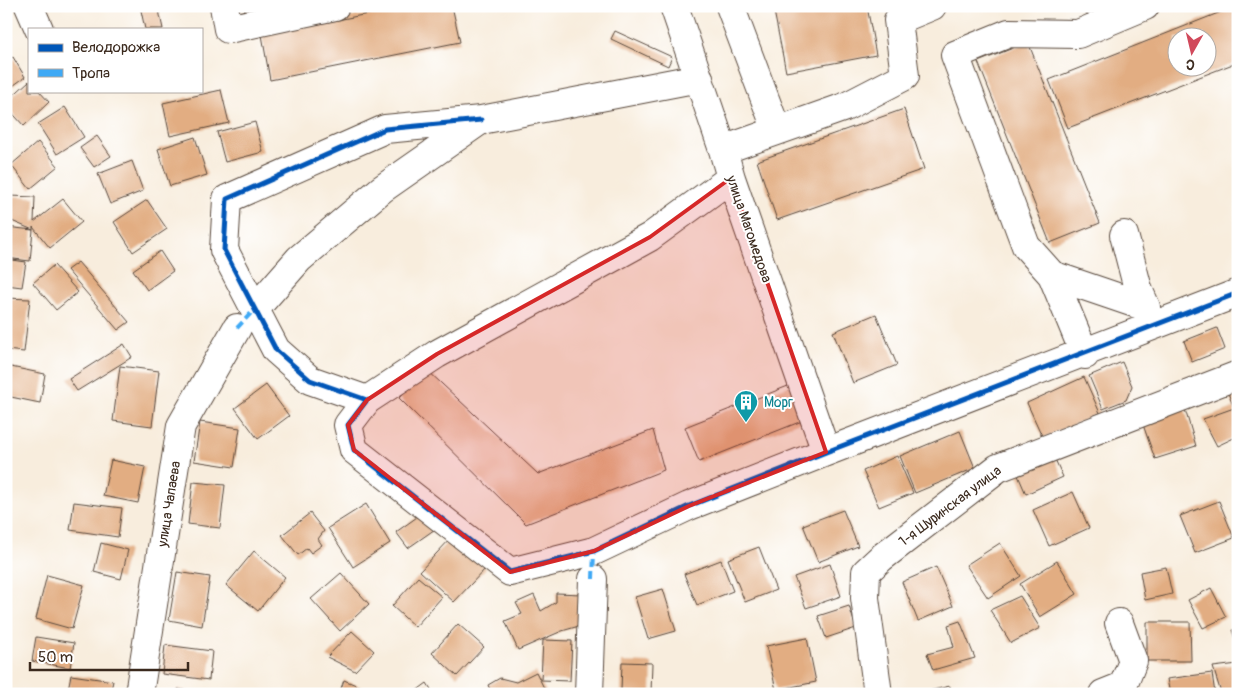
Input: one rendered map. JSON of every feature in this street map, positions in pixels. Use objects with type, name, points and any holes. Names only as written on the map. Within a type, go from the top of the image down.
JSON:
[{"type":"street","points":[[29,6],[39,28]]},
{"type":"street","points":[[224,6],[228,29],[335,6]]},
{"type":"street","name":"улица Магомедова","points":[[674,6],[731,178],[826,452]]},
{"type":"street","points":[[730,6],[777,131]]},
{"type":"street","points":[[723,150],[845,107],[905,76],[896,13],[932,6]]},
{"type":"street","points":[[1084,353],[1052,275],[1026,246],[955,55],[1010,33],[1078,34],[1145,6]]},
{"type":"street","points":[[367,400],[310,380],[276,350],[246,319],[224,250],[227,198],[386,129],[481,120],[699,78]]},
{"type":"street","name":"улица Чапаева","points":[[139,694],[181,426],[246,319],[300,259],[382,189],[481,120]]},
{"type":"street","points":[[731,178],[650,237],[437,354],[367,400],[348,425],[354,450],[510,572],[594,551],[688,506],[1238,293]]},
{"type":"street","points":[[1052,275],[1146,307],[1138,289],[1124,236]]},
{"type":"street","name":"1-я Шуринская улица","points":[[878,694],[865,598],[866,572],[881,558],[998,468],[1238,375]]},
{"type":"street","points":[[589,694],[593,579]]},
{"type":"street","points":[[1103,694],[1123,686],[1133,661],[1120,623]]},
{"type":"highlighted area","points":[[731,178],[826,452],[689,506],[594,551],[510,572],[354,450],[348,425],[367,400],[437,354],[650,237]]},
{"type":"building","points":[[140,6],[158,6],[163,28],[145,28]]},
{"type":"building","points":[[408,6],[452,6],[460,42],[270,80],[262,35]]},
{"type":"building","points":[[780,6],[867,6],[876,55],[786,72],[774,11],[781,10]]},
{"type":"building","points":[[1238,6],[1238,62],[1216,71],[1216,28],[1180,28]]},
{"type":"building","points":[[615,31],[672,57],[668,66],[611,39]]},
{"type":"building","points":[[1166,34],[1166,78],[1197,78],[1068,128],[1049,80]]},
{"type":"building","points":[[1028,42],[1100,223],[1050,243],[978,62]]},
{"type":"building","points":[[13,57],[25,77],[6,91],[6,61]]},
{"type":"building","points":[[28,82],[28,92],[40,92],[49,102],[24,126],[6,106],[6,102]]},
{"type":"building","points":[[221,90],[229,123],[170,136],[163,103]]},
{"type":"building","points":[[65,107],[84,137],[57,154],[38,124]]},
{"type":"building","points":[[904,109],[924,169],[777,220],[757,161]]},
{"type":"building","points":[[255,122],[263,152],[225,162],[217,132]]},
{"type":"building","points":[[97,136],[111,156],[94,167],[80,148]]},
{"type":"building","points":[[195,137],[207,175],[170,186],[158,149]]},
{"type":"building","points":[[38,142],[58,166],[30,189],[11,165]]},
{"type":"building","points":[[132,161],[143,191],[110,204],[98,174]]},
{"type":"building","points":[[10,196],[35,197],[34,222],[63,199],[82,222],[50,248],[33,227],[33,230],[7,219]]},
{"type":"building","points":[[147,200],[167,229],[133,252],[114,222]]},
{"type":"building","points":[[6,227],[33,230],[30,261],[6,258]]},
{"type":"building","points":[[160,251],[173,271],[147,290],[133,270]]},
{"type":"building","points":[[6,259],[26,262],[22,287],[6,285]]},
{"type":"building","points":[[78,262],[129,322],[118,330],[67,270]]},
{"type":"building","points":[[54,265],[78,292],[56,310],[33,283]]},
{"type":"building","points":[[6,298],[30,299],[24,352],[6,350]]},
{"type":"building","points":[[876,314],[897,365],[853,383],[833,332]]},
{"type":"building","points":[[1217,328],[1225,349],[1192,362],[1184,341]]},
{"type":"building","points":[[124,344],[132,357],[77,391],[69,379]]},
{"type":"building","points":[[1122,362],[1132,386],[1126,400],[1103,409],[1089,376]]},
{"type":"building","points":[[6,366],[45,374],[40,403],[6,396]]},
{"type":"building","points":[[120,366],[159,371],[152,426],[113,421]]},
{"type":"building","points":[[426,369],[538,474],[653,430],[664,470],[526,524],[399,398]]},
{"type":"building","points":[[1084,377],[1100,413],[1043,438],[1027,403]]},
{"type":"building","name":"Морг","points":[[793,384],[807,419],[699,462],[685,427]]},
{"type":"building","points":[[266,385],[289,416],[258,439],[235,408]]},
{"type":"building","points":[[1238,389],[1238,436],[1217,446],[1203,419],[1234,408],[1228,393]]},
{"type":"building","points":[[1184,406],[1196,446],[1155,459],[1141,419]]},
{"type":"building","points":[[200,422],[240,428],[234,467],[194,461]]},
{"type":"building","points":[[960,431],[975,468],[915,493],[900,456]]},
{"type":"building","points":[[897,456],[913,493],[879,507],[863,471]]},
{"type":"building","points":[[1054,457],[1063,477],[1026,494],[1017,473]]},
{"type":"building","points":[[111,460],[145,467],[138,503],[103,496]]},
{"type":"building","points":[[193,482],[225,485],[220,528],[188,524]]},
{"type":"building","points":[[1073,492],[1089,528],[1049,546],[1033,510]]},
{"type":"building","points":[[1219,501],[1234,538],[1195,553],[1180,516]]},
{"type":"building","points":[[74,502],[122,508],[118,537],[70,530]]},
{"type":"building","points":[[366,504],[390,543],[353,567],[328,528]]},
{"type":"building","points":[[427,510],[438,527],[408,548],[396,532]]},
{"type":"building","points":[[843,510],[858,546],[818,562],[803,525]]},
{"type":"building","points":[[310,513],[324,531],[318,539],[322,545],[311,553],[307,548],[298,555],[282,535]]},
{"type":"building","points":[[452,537],[486,568],[454,602],[420,571]]},
{"type":"building","points":[[101,543],[128,550],[121,579],[94,572]]},
{"type":"building","points":[[1000,543],[1021,576],[988,598],[966,565]]},
{"type":"building","points":[[759,547],[776,590],[745,602],[728,559]]},
{"type":"building","points":[[254,551],[285,577],[258,611],[226,585]]},
{"type":"building","points":[[721,560],[733,591],[697,605],[684,574]]},
{"type":"building","points":[[1057,561],[1077,594],[1040,617],[1020,584]]},
{"type":"building","points":[[830,564],[841,596],[806,608],[794,577]]},
{"type":"building","points":[[936,567],[953,606],[918,621],[902,582]]},
{"type":"building","points":[[1166,567],[1172,594],[1145,600],[1140,572]]},
{"type":"building","points":[[177,572],[210,577],[202,626],[169,620]]},
{"type":"building","points":[[341,573],[369,604],[340,631],[311,599]]},
{"type":"building","points":[[47,575],[84,585],[72,629],[36,619]]},
{"type":"building","points":[[418,577],[442,597],[415,627],[392,606]]},
{"type":"building","points":[[1211,588],[1226,617],[1203,628],[1188,600]]},
{"type":"building","points":[[663,589],[676,631],[648,639],[635,597]]},
{"type":"building","points":[[556,593],[581,594],[579,626],[562,631],[518,650],[505,621],[522,614],[516,603],[534,595],[541,611],[556,602]]},
{"type":"building","points":[[1020,596],[1040,628],[1011,643],[990,610]]},
{"type":"building","points":[[849,606],[856,628],[826,638],[818,616]]},
{"type":"building","points":[[960,621],[975,658],[933,670],[927,654],[954,647],[948,625]]},
{"type":"building","points":[[1147,622],[1190,622],[1191,661],[1147,661]]},
{"type":"building","points":[[458,624],[484,647],[457,676],[432,653]]},
{"type":"building","points":[[1238,629],[1238,646],[1237,646],[1232,630]]},
{"type":"building","points":[[352,631],[374,651],[355,671],[327,657]]},
{"type":"building","points":[[36,637],[74,643],[70,668],[32,661]]},
{"type":"building","points":[[807,638],[816,682],[776,690],[766,646]]},
{"type":"building","points":[[543,640],[572,641],[570,681],[541,680]]},
{"type":"building","points":[[165,645],[212,651],[209,680],[162,674]]},
{"type":"building","points":[[622,662],[652,663],[651,693],[621,691]]},
{"type":"building","points":[[1238,664],[1238,690],[1221,693],[1213,667]]},
{"type":"building","points":[[536,672],[547,694],[492,694],[488,685],[500,678],[516,682]]},
{"type":"building","points":[[1212,673],[1215,694],[1170,694],[1167,679]]},
{"type":"building","points":[[71,675],[113,681],[110,694],[67,694]]},
{"type":"building","points":[[344,680],[378,694],[339,694]]},
{"type":"building","points":[[427,683],[434,694],[412,694]]},
{"type":"building","points":[[950,686],[952,694],[920,694],[920,693]]},
{"type":"building","points":[[178,689],[196,693],[196,694],[176,694]]},
{"type":"building","points":[[657,691],[694,692],[693,694],[657,694]]},
{"type":"marked path","points":[[237,328],[255,309]]},
{"type":"marked path","points":[[593,579],[594,551]]},
{"type":"cycle path","points":[[481,120],[385,129],[227,199],[224,250],[276,350],[310,380],[367,400],[348,425],[354,450],[510,572],[594,551],[689,506],[1238,293]]},
{"type":"place","name":"Морг","points":[[746,423]]}]
